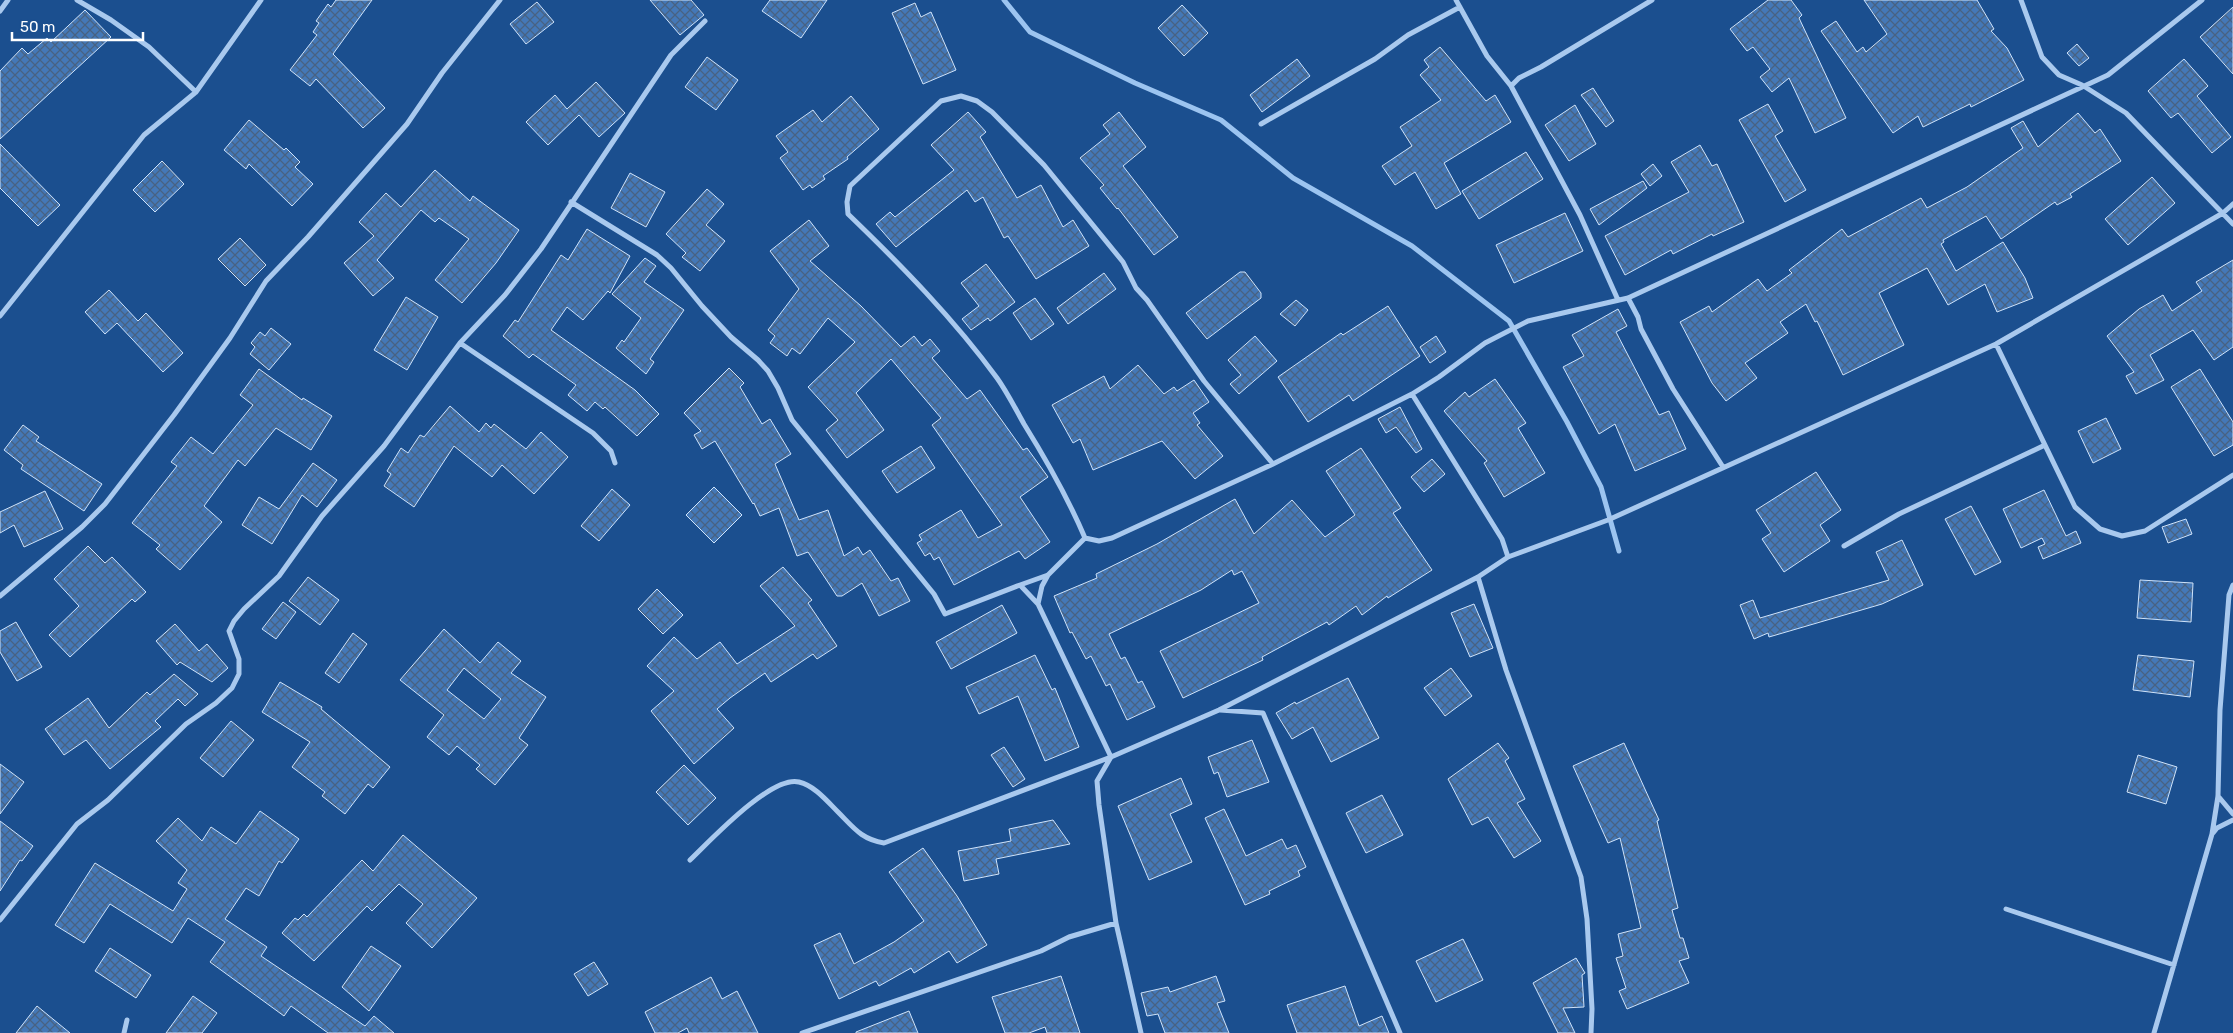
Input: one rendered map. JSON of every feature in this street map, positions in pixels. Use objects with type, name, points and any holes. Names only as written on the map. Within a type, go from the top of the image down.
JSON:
[{"type":"street","points":[[0,11],[8,0]]},
{"type":"street","points":[[77,0],[111,20],[149,47],[196,92]]},
{"type":"street","points":[[0,316],[144,135],[196,92],[261,0]]},
{"type":"street","points":[[0,596],[82,527],[105,504],[174,415],[230,338],[266,281],[308,237],[407,124],[442,73],[500,0]]},
{"type":"street","points":[[1456,0],[1487,56],[1511,86],[1580,215],[1618,300]]},
{"type":"street","points":[[1511,86],[1519,78],[1541,67],[1652,0]]},
{"type":"street","points":[[2021,0],[2042,57],[2060,75],[2082,85],[2126,113],[2233,224]]},
{"type":"street","points":[[1085,538],[1099,541],[1112,538],[1273,464],[1412,394],[1494,339],[1528,321],[1628,298],[2082,85],[2108,75],[2202,0]]},
{"type":"street","points":[[1261,124],[1375,59],[1408,35],[1460,7]]},
{"type":"street","points":[[0,920],[77,824],[108,800],[186,724],[216,704],[232,688],[239,674],[239,659],[229,632],[234,621],[278,576],[322,516],[384,446],[460,343],[505,295],[541,249],[671,55],[705,21]]},
{"type":"street","points":[[1085,538],[1055,475],[997,379],[952,322],[906,271],[848,214],[847,202],[850,186],[942,101],[961,96],[977,101],[992,112],[1044,165],[1123,262],[1136,288],[1147,300],[1204,381],[1273,464]]},
{"type":"street","points":[[571,202],[657,255],[671,268],[702,306],[731,337],[758,360],[778,388],[792,420],[934,594],[945,614],[1048,575]]},
{"type":"street","points":[[690,860],[752,802],[783,783],[799,782],[818,791],[870,841],[884,843],[1111,757],[1219,710],[1478,577],[1508,557],[1608,520],[1996,344],[2222,213],[2233,204]]},
{"type":"street","points":[[1628,298],[1638,317],[1641,329],[1673,389],[1722,467]]},
{"type":"street","points":[[460,343],[593,433],[611,451],[615,463]]},
{"type":"street","points":[[1996,344],[2074,507],[2100,529],[2122,536],[2146,531],[2233,475]]},
{"type":"street","points":[[1412,394],[1502,539],[1508,557]]},
{"type":"street","points":[[1844,546],[1899,514],[2045,445]]},
{"type":"street","points":[[1038,604],[1042,586],[1048,575],[1085,538]]},
{"type":"street","points":[[1478,577],[1506,670],[1581,877],[1587,919],[1592,1008],[1590,1033]]},
{"type":"street","points":[[1020,585],[1038,604],[1111,757]]},
{"type":"street","points":[[2154,1033],[2212,834],[2218,796],[2220,710],[2229,595],[2233,585]]},
{"type":"street","points":[[1219,710],[1263,713],[1400,1033]]},
{"type":"street","points":[[1111,757],[1097,781],[1116,923],[1141,1033]]},
{"type":"street","points":[[2218,796],[2233,814]]},
{"type":"street","points":[[2212,834],[2217,828],[2233,820]]},
{"type":"street","points":[[2006,909],[2174,965]]},
{"type":"street","points":[[802,1033],[1042,952],[1069,937],[1116,923]]},
{"type":"street","points":[[124,1033],[127,1020]]},
{"type":"building","points":[[336,0],[372,0],[333,54],[385,108],[363,128],[316,79],[310,86],[290,70],[317,35],[313,32],[319,23],[316,21],[328,4],[331,7]]},
{"type":"building","points":[[650,0],[691,0],[704,15],[680,35]]},
{"type":"building","points":[[770,0],[827,0],[801,38],[762,11]]},
{"type":"building","points":[[1768,0],[1791,0],[1802,15],[1799,18],[1846,118],[1815,133],[1789,78],[1772,92],[1760,77],[1770,69],[1753,47],[1747,51],[1730,29]]},
{"type":"building","points":[[1864,0],[1977,0],[1994,29],[1991,31],[2007,48],[2024,80],[1971,107],[1970,104],[1923,127],[1918,116],[1893,133],[1821,31],[1836,21],[1857,52],[1863,47],[1866,52],[1887,34]]},
{"type":"building","points":[[537,2],[554,22],[526,44],[510,24]]},
{"type":"building","points":[[915,3],[921,17],[931,12],[956,70],[923,84],[892,13]]},
{"type":"building","points":[[1182,5],[1208,33],[1184,56],[1158,28]]},
{"type":"building","points":[[2233,7],[2233,74],[2200,37]]},
{"type":"building","points":[[85,10],[111,37],[0,139],[0,71],[22,48],[28,54],[47,38],[51,42]]},
{"type":"building","points":[[2077,44],[2089,58],[2079,66],[2067,53]]},
{"type":"building","points":[[1440,47],[1486,101],[1495,95],[1511,122],[1444,163],[1461,194],[1436,209],[1415,172],[1395,185],[1382,166],[1412,146],[1400,127],[1441,100],[1420,75],[1429,67],[1424,60]]},
{"type":"building","points":[[707,57],[738,80],[716,110],[685,87]]},
{"type":"building","points":[[1297,59],[1310,76],[1262,112],[1250,95]]},
{"type":"building","points":[[2184,59],[2208,86],[2197,96],[2231,137],[2212,153],[2178,113],[2171,118],[2148,91]]},
{"type":"building","points":[[596,82],[625,113],[599,137],[579,115],[548,145],[526,122],[555,95],[567,109]]},
{"type":"building","points":[[1593,88],[1614,121],[1606,127],[1581,95]]},
{"type":"building","points":[[851,96],[879,129],[847,157],[848,159],[823,176],[825,179],[812,188],[810,185],[803,190],[780,158],[788,152],[776,136],[813,110],[822,122]]},
{"type":"building","points":[[1768,104],[1783,131],[1775,136],[1806,190],[1785,202],[1739,120]]},
{"type":"building","points":[[1575,105],[1596,144],[1569,161],[1545,125]]},
{"type":"building","points":[[968,112],[986,132],[980,137],[1017,198],[1041,185],[1063,227],[1073,220],[1089,246],[1036,279],[1008,236],[1004,238],[983,197],[975,202],[967,190],[896,247],[876,224],[890,212],[895,217],[954,170],[931,145]]},
{"type":"building","points":[[1119,112],[1146,147],[1123,166],[1178,237],[1154,255],[1100,188],[1104,185],[1080,158],[1110,134],[1103,125]]},
{"type":"building","points":[[2078,113],[2095,133],[2100,129],[2121,161],[2070,194],[2072,197],[2057,205],[2055,202],[2001,239],[1986,216],[1943,240],[1944,242],[1941,244],[1956,271],[2003,242],[2025,278],[2033,298],[1997,312],[1985,284],[1948,305],[1927,268],[1879,293],[1904,345],[1843,375],[1817,321],[1815,322],[1806,304],[1780,322],[1788,333],[1745,363],[1757,378],[1726,401],[1712,383],[1680,322],[1709,306],[1712,312],[1758,279],[1767,291],[1792,273],[1789,270],[1842,229],[1848,237],[1921,198],[1927,208],[1967,187],[2023,148],[2011,128],[2023,121],[2038,147]]},
{"type":"building","points":[[249,120],[284,150],[286,148],[300,162],[295,167],[313,184],[292,206],[249,164],[246,169],[224,150]]},
{"type":"building","points":[[0,144],[60,205],[38,226],[0,188]]},
{"type":"building","points":[[1700,145],[1712,166],[1717,164],[1744,222],[1713,236],[1712,234],[1673,254],[1671,250],[1625,275],[1605,236],[1689,192],[1671,162]]},
{"type":"building","points":[[1526,152],[1543,179],[1479,219],[1462,191]]},
{"type":"building","points":[[162,161],[184,184],[155,212],[133,190]]},
{"type":"building","points":[[1653,164],[1662,176],[1650,186],[1641,174]]},
{"type":"building","points":[[435,170],[470,201],[473,196],[519,230],[496,263],[462,303],[435,280],[469,239],[439,218],[435,222],[421,210],[377,260],[394,278],[373,296],[344,263],[374,236],[359,222],[386,193],[401,207]]},
{"type":"building","points":[[630,173],[665,192],[646,227],[611,208]]},
{"type":"building","points":[[2152,177],[2175,203],[2128,245],[2105,219]]},
{"type":"building","points":[[1643,181],[1647,188],[1599,225],[1590,209]]},
{"type":"building","points":[[707,189],[724,204],[706,225],[725,241],[700,271],[682,257],[686,253],[666,234]]},
{"type":"building","points":[[1565,213],[1583,251],[1514,283],[1496,245]]},
{"type":"building","points":[[809,220],[829,246],[810,261],[861,306],[901,347],[914,336],[922,346],[930,339],[940,351],[932,358],[967,399],[980,390],[1023,450],[1027,448],[1048,477],[1020,497],[1050,542],[1025,559],[1019,551],[954,585],[939,557],[934,560],[930,553],[925,556],[917,543],[922,540],[919,535],[961,510],[978,538],[1002,525],[932,425],[941,418],[891,359],[856,393],[884,430],[847,458],[826,430],[838,420],[808,387],[855,342],[828,318],[800,354],[792,348],[787,356],[770,343],[775,336],[768,330],[799,289],[770,251]]},
{"type":"building","points":[[587,229],[630,256],[610,293],[608,291],[583,320],[567,307],[551,330],[635,390],[659,414],[637,436],[605,407],[603,409],[595,402],[587,411],[568,395],[576,385],[533,354],[529,358],[503,336],[515,320],[518,322],[561,255],[568,260]]},
{"type":"building","points":[[240,238],[266,265],[245,286],[218,259]]},
{"type":"building","points":[[645,258],[656,266],[644,282],[684,310],[650,359],[654,362],[646,374],[616,348],[622,340],[624,342],[641,318],[612,294]]},
{"type":"building","points":[[2233,260],[2233,347],[2214,360],[2193,330],[2150,355],[2164,380],[2136,394],[2126,376],[2134,372],[2107,336],[2139,309],[2163,295],[2172,311],[2202,291],[2196,282]]},
{"type":"building","points":[[986,264],[1015,302],[990,321],[988,318],[971,330],[962,319],[979,306],[961,283]]},
{"type":"building","points":[[1240,272],[1245,272],[1261,293],[1261,298],[1207,339],[1186,313]]},
{"type":"building","points":[[1104,273],[1116,289],[1068,324],[1057,308]]},
{"type":"building","points":[[109,290],[138,321],[146,313],[183,353],[163,372],[117,323],[105,334],[85,312]]},
{"type":"building","points":[[406,297],[438,317],[407,370],[374,350]]},
{"type":"building","points":[[1035,298],[1054,324],[1031,340],[1013,313]]},
{"type":"building","points":[[1296,300],[1308,310],[1295,326],[1280,314]]},
{"type":"building","points":[[1388,306],[1420,356],[1353,401],[1349,395],[1308,422],[1278,377],[1341,333],[1343,335]]},
{"type":"building","points":[[1618,309],[1627,326],[1616,332],[1659,415],[1669,411],[1686,449],[1635,471],[1615,424],[1599,434],[1563,367],[1584,356],[1572,335]]},
{"type":"building","points":[[271,328],[291,344],[269,370],[250,354],[255,347],[251,343],[260,332],[265,336]]},
{"type":"building","points":[[1255,336],[1277,361],[1239,394],[1230,384],[1241,375],[1228,360]]},
{"type":"building","points":[[1436,336],[1446,352],[1430,363],[1420,347]]},
{"type":"building","points":[[1138,365],[1164,394],[1174,387],[1177,391],[1194,380],[1209,402],[1193,413],[1200,423],[1197,425],[1223,456],[1195,479],[1162,441],[1093,470],[1080,439],[1073,443],[1052,405],[1104,376],[1110,389]]},
{"type":"building","points":[[729,368],[744,383],[740,387],[762,424],[770,419],[791,454],[775,464],[799,520],[828,510],[844,556],[858,547],[863,555],[870,550],[891,581],[898,578],[910,601],[879,616],[862,583],[842,596],[837,596],[808,552],[797,556],[779,508],[760,516],[754,503],[715,441],[702,449],[694,435],[701,431],[684,413]]},
{"type":"building","points":[[259,369],[302,400],[303,398],[332,416],[311,450],[276,428],[245,466],[238,460],[204,506],[222,522],[180,570],[156,549],[160,545],[132,523],[177,466],[171,462],[191,437],[213,454],[253,405],[240,395]]},
{"type":"building","points":[[2200,369],[2233,422],[2233,445],[2214,456],[2171,387]]},
{"type":"building","points":[[1495,379],[1526,423],[1518,428],[1545,473],[1504,497],[1484,463],[1487,461],[1444,411],[1465,392],[1469,397]]},
{"type":"building","points":[[450,406],[479,432],[486,423],[491,428],[494,424],[526,449],[541,432],[568,457],[534,494],[502,465],[492,477],[454,446],[414,507],[384,486],[391,474],[387,471],[401,448],[408,453],[420,435],[424,437]]},
{"type":"building","points":[[1400,407],[1422,449],[1416,453],[1396,427],[1386,433],[1378,419]]},
{"type":"building","points":[[2106,418],[2121,449],[2093,463],[2078,431]]},
{"type":"building","points":[[23,425],[39,437],[36,441],[102,484],[84,511],[21,469],[23,465],[4,450]]},
{"type":"building","points":[[921,446],[935,468],[897,493],[882,471]]},
{"type":"building","points":[[1361,448],[1401,508],[1393,513],[1432,570],[1388,598],[1387,596],[1362,615],[1356,606],[1329,625],[1327,622],[1262,657],[1263,660],[1183,698],[1160,651],[1259,603],[1242,571],[1234,575],[1232,570],[1201,590],[1109,634],[1121,659],[1125,657],[1138,683],[1142,681],[1155,707],[1127,720],[1110,684],[1106,686],[1091,656],[1086,659],[1072,632],[1070,633],[1054,596],[1097,578],[1096,574],[1157,544],[1235,499],[1254,534],[1292,500],[1325,537],[1355,515],[1326,471]]},
{"type":"building","points":[[1432,459],[1445,474],[1424,492],[1411,477]]},
{"type":"building","points":[[313,463],[337,480],[317,507],[302,495],[272,544],[242,525],[259,497],[279,509]]},
{"type":"building","points":[[1816,472],[1841,510],[1820,525],[1830,541],[1784,572],[1762,539],[1771,533],[1756,510]]},
{"type":"building","points":[[714,487],[742,515],[714,543],[686,515]]},
{"type":"building","points":[[612,489],[630,505],[599,541],[581,526]]},
{"type":"building","points":[[2044,490],[2066,536],[2076,531],[2081,543],[2043,559],[2038,547],[2045,544],[2042,538],[2021,548],[2003,509]]},
{"type":"building","points":[[45,491],[63,529],[24,547],[14,525],[0,533],[0,512]]},
{"type":"building","points":[[1971,506],[2001,562],[1975,575],[1945,519]]},
{"type":"building","points":[[2186,519],[2192,534],[2168,543],[2162,527]]},
{"type":"building","points":[[1902,540],[1923,585],[1882,604],[1769,637],[1768,633],[1754,639],[1740,605],[1753,600],[1760,618],[1889,580],[1876,552]]},
{"type":"building","points":[[88,546],[105,563],[112,557],[146,592],[135,602],[132,599],[70,657],[49,635],[79,606],[54,579]]},
{"type":"building","points":[[783,567],[812,600],[808,603],[837,646],[817,659],[813,654],[771,682],[765,673],[730,698],[717,709],[734,728],[694,764],[651,711],[674,691],[647,666],[674,637],[697,659],[720,642],[737,664],[795,626],[760,586]]},
{"type":"building","points":[[308,577],[339,600],[320,625],[289,601]]},
{"type":"building","points":[[2140,580],[2193,583],[2191,622],[2137,618]]},
{"type":"building","points":[[657,589],[683,615],[663,634],[638,609]]},
{"type":"building","points":[[283,602],[296,612],[276,639],[262,629]]},
{"type":"building","points":[[1474,604],[1493,648],[1470,657],[1451,613]]},
{"type":"building","points":[[1002,605],[1017,633],[951,669],[936,642]]},
{"type":"building","points":[[16,622],[42,667],[17,681],[0,652],[0,631]]},
{"type":"building","points":[[175,624],[199,651],[207,644],[228,668],[212,682],[180,662],[177,665],[156,641]]},
{"type":"building","points":[[444,629],[480,663],[498,642],[521,661],[511,673],[546,697],[519,738],[528,745],[495,785],[476,769],[480,765],[457,746],[449,755],[427,737],[444,715],[400,680]],"holes":[[[464,668],[501,699],[484,719],[447,690]]]},
{"type":"building","points":[[353,633],[367,644],[339,683],[325,673]]},
{"type":"building","points":[[1035,655],[1052,690],[1055,688],[1079,747],[1045,761],[1018,696],[979,714],[966,687]]},
{"type":"building","points":[[2138,655],[2194,661],[2190,697],[2133,690]]},
{"type":"building","points":[[1451,668],[1472,696],[1445,716],[1424,688]]},
{"type":"building","points":[[174,674],[198,694],[185,706],[178,699],[155,721],[161,727],[110,769],[86,740],[64,755],[45,729],[88,698],[109,728],[147,692],[150,695]]},
{"type":"building","points":[[1348,678],[1379,738],[1331,762],[1313,727],[1292,739],[1276,713],[1295,702],[1296,704]]},
{"type":"building","points":[[280,682],[322,707],[321,709],[390,767],[373,788],[368,784],[345,814],[322,796],[325,792],[292,767],[310,742],[262,712]]},
{"type":"building","points":[[231,721],[254,740],[223,777],[200,758]]},
{"type":"building","points":[[1252,740],[1269,782],[1227,797],[1218,772],[1214,774],[1208,757]]},
{"type":"building","points":[[1498,743],[1509,758],[1505,761],[1525,799],[1517,803],[1541,841],[1514,858],[1488,817],[1472,825],[1448,779]]},
{"type":"building","points":[[1624,743],[1659,820],[1657,821],[1678,908],[1672,910],[1680,938],[1683,938],[1689,958],[1679,961],[1689,983],[1627,1009],[1619,991],[1626,988],[1616,958],[1623,956],[1618,934],[1641,928],[1620,838],[1608,843],[1573,766]]},
{"type":"building","points":[[1004,747],[1025,779],[1013,787],[991,755]]},
{"type":"building","points":[[2138,755],[2177,767],[2166,804],[2127,792]]},
{"type":"building","points":[[0,764],[24,782],[0,814]]},
{"type":"building","points":[[684,765],[716,798],[688,825],[656,792]]},
{"type":"building","points":[[1181,778],[1192,804],[1170,814],[1192,862],[1149,880],[1118,806]]},
{"type":"building","points":[[1382,795],[1403,835],[1366,853],[1346,813]]},
{"type":"building","points":[[1224,809],[1246,856],[1282,839],[1287,849],[1296,845],[1306,867],[1298,871],[1300,876],[1269,891],[1270,894],[1245,905],[1205,818]]},
{"type":"building","points":[[260,811],[299,839],[282,863],[279,861],[259,896],[246,888],[225,919],[267,947],[261,956],[365,1026],[374,1016],[394,1033],[328,1033],[291,1006],[284,1016],[210,962],[225,942],[188,918],[172,943],[110,904],[84,943],[55,925],[95,863],[173,911],[187,889],[178,883],[187,870],[156,841],[178,818],[202,841],[211,827],[236,844]]},
{"type":"building","points":[[1053,820],[1070,844],[996,859],[999,874],[964,881],[958,851],[1011,841],[1009,829]]},
{"type":"building","points":[[0,821],[33,846],[22,861],[20,860],[0,891]]},
{"type":"building","points":[[403,835],[477,898],[432,948],[406,923],[423,904],[399,884],[372,911],[367,906],[314,961],[282,933],[295,918],[298,920],[304,914],[307,917],[362,860],[373,871]]},
{"type":"building","points":[[923,848],[957,896],[987,945],[957,963],[949,951],[914,973],[911,968],[879,986],[876,981],[839,999],[814,945],[840,933],[854,964],[894,942],[924,921],[889,872]]},
{"type":"building","points":[[1463,939],[1483,980],[1436,1002],[1416,961]]},
{"type":"building","points":[[371,946],[401,966],[369,1011],[342,987]]},
{"type":"building","points":[[110,948],[151,975],[136,998],[95,971]]},
{"type":"building","points":[[1576,958],[1585,973],[1582,975],[1584,1007],[1563,1008],[1575,1033],[1558,1033],[1533,983]]},
{"type":"building","points":[[594,962],[608,984],[588,996],[574,974]]},
{"type":"building","points":[[1061,976],[1080,1033],[1047,1033],[1045,1027],[1029,1033],[1005,1033],[992,997]]},
{"type":"building","points":[[1216,976],[1225,1001],[1217,1003],[1229,1033],[1165,1033],[1158,1014],[1147,1016],[1141,993],[1168,987],[1170,992]]},
{"type":"building","points":[[711,977],[722,999],[737,991],[758,1033],[689,1033],[687,1028],[678,1033],[655,1033],[645,1012]]},
{"type":"building","points":[[1345,986],[1359,1026],[1382,1016],[1389,1033],[1297,1033],[1287,1005]]},
{"type":"building","points":[[193,996],[217,1013],[202,1033],[166,1033]]},
{"type":"building","points":[[37,1006],[70,1033],[16,1033]]},
{"type":"building","points":[[909,1011],[918,1033],[856,1033],[856,1032]]},
{"type":"waterway","points":[[1004,0],[1030,32],[1135,83],[1221,120],[1293,178],[1412,246],[1509,321],[1567,422],[1601,487],[1619,551]]}]
